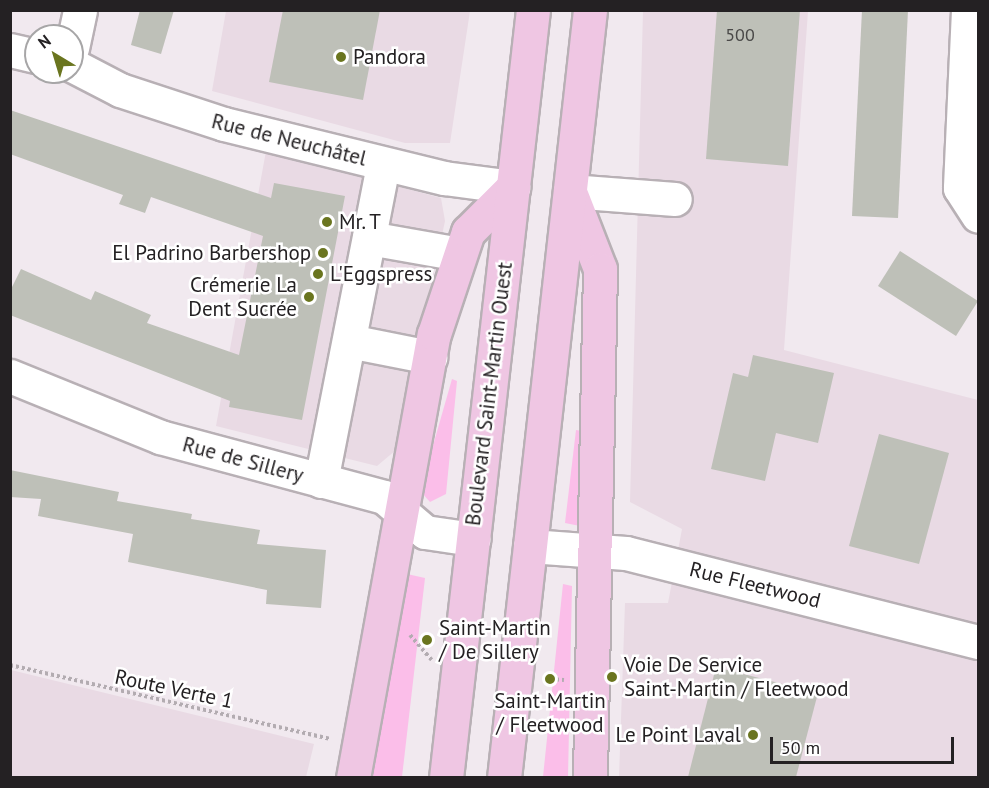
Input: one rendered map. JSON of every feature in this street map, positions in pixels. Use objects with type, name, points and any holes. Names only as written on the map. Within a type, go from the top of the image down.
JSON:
[{"type":"main road","name":"Boulevard Saint-Martin Ouest","points":[[446,777],[533,10]]},
{"type":"main road","points":[[504,777],[590,10]]},
{"type":"main road","points":[[353,777],[429,357],[468,232],[513,187]]},
{"type":"main road","points":[[570,191],[600,269],[597,551],[590,777]]},
{"type":"street","points":[[968,10],[960,188],[978,216]]},
{"type":"street","name":"Rue de Neuchâtel","points":[[84,70],[171,108],[383,164],[513,187]]},
{"type":"street","points":[[321,481],[383,164]]},
{"type":"street","points":[[570,191],[675,199]]},
{"type":"street","points":[[369,238],[460,254]]},
{"type":"street","points":[[349,341],[429,357]]},
{"type":"street","name":"Rue de Sillery","points":[[10,376],[160,437],[384,497],[425,532],[473,539]]},
{"type":"street","name":"Rue Fleetwood","points":[[530,546],[626,553],[978,642]]},
{"type":"path","points":[[412,622],[411,641],[425,654]]},
{"type":"path","name":"Route Verte 1","points":[[10,665],[332,740]]},
{"type":"shaded area","points":[[226,11],[470,11],[450,143],[405,143],[212,91]]},
{"type":"shaded area","points":[[643,11],[808,11],[784,350],[978,400],[978,777],[619,778],[625,603],[668,603],[682,529],[630,502]]},
{"type":"shaded area","points":[[266,151],[441,198],[445,221],[396,450],[377,466],[216,426]]},
{"type":"shaded area","points":[[452,379],[457,381],[446,494],[430,502],[421,492]]},
{"type":"shaded area","points":[[576,430],[582,431],[580,526],[565,523]]},
{"type":"shaded area","points":[[407,574],[425,578],[402,777],[367,778]]},
{"type":"shaded area","points":[[563,584],[572,586],[568,777],[543,777]]},
{"type":"shaded area","points":[[11,670],[314,744],[306,777],[11,777]]},
{"type":"building","points":[[140,10],[174,10],[161,54],[131,45]]},
{"type":"building","points":[[283,10],[380,10],[363,100],[269,82]]},
{"type":"building","points":[[717,10],[800,10],[788,166],[706,159]]},
{"type":"building","points":[[862,10],[908,10],[898,218],[852,216]]},
{"type":"building","points":[[10,110],[271,198],[274,183],[345,196],[302,420],[229,407],[230,401],[10,315],[10,291],[21,269],[91,300],[95,291],[151,315],[147,323],[239,355],[263,236],[151,197],[145,213],[119,204],[123,195],[10,154]]},
{"type":"building","points":[[900,251],[978,301],[956,336],[878,286]]},
{"type":"building","points":[[753,355],[834,373],[818,443],[776,433],[765,481],[711,469],[733,373],[748,377]]},
{"type":"building","points":[[879,434],[949,453],[919,564],[849,546]]},
{"type":"building","points":[[10,470],[119,492],[117,501],[192,514],[191,519],[260,530],[257,544],[326,550],[321,608],[266,604],[267,590],[128,562],[133,534],[38,516],[41,499],[10,497]]},
{"type":"building","name":"Le Point Laval","points":[[716,667],[818,693],[796,777],[688,777]]},
{"type":"place","name":"Pandora","points":[[341,57]]},
{"type":"place","name":"Mr. T","points":[[327,222]]},
{"type":"place","name":"El Padrino Barbershop","points":[[323,253]]},
{"type":"place","name":"L'Eggspress","points":[[318,274]]},
{"type":"place","name":"Crémerie La Dent Sucrée","points":[[309,297]]},
{"type":"place","name":"Saint-Martin / De Sillery","points":[[427,640]]},
{"type":"place","name":"Voie De Service Saint-Martin / Fleetwood","points":[[612,677]]},
{"type":"place","name":"Saint-Martin / Fleetwood","points":[[550,679]]},
{"type":"place","name":"Le Point Laval","points":[[753,735]]}]
